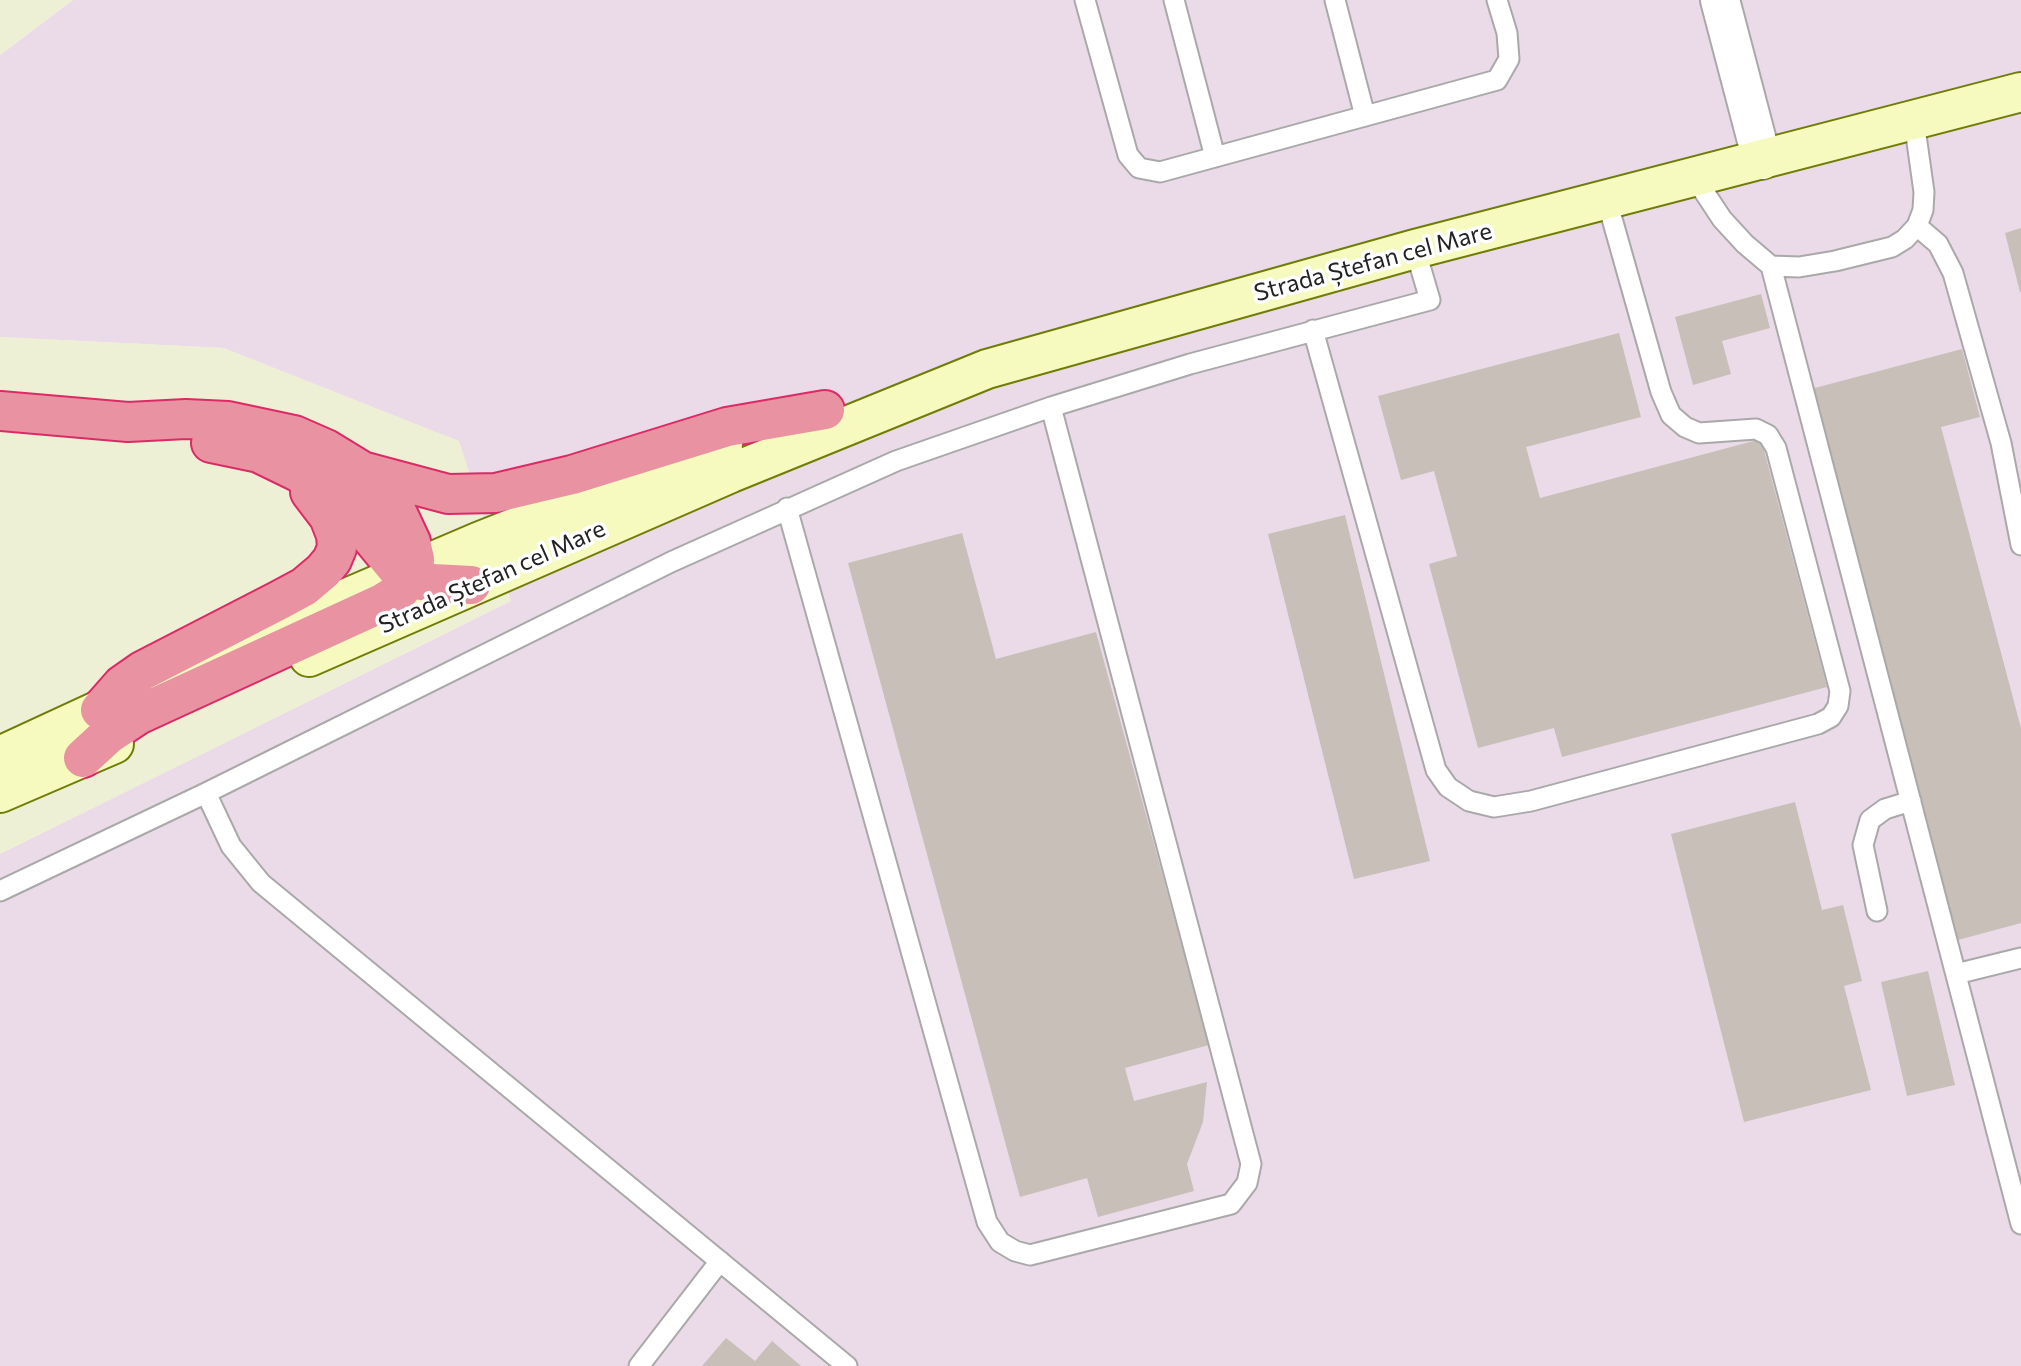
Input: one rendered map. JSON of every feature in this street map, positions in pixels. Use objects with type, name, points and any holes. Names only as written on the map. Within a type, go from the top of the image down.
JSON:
[{"type":"highway","points":[[0,411],[128,422],[207,420],[268,428],[315,444],[362,471],[448,494],[496,493],[572,475],[727,427],[825,410]]},
{"type":"highway","points":[[128,422],[188,440],[238,447],[259,453],[324,488],[345,506],[397,569],[433,583],[471,585]]},
{"type":"highway","points":[[83,758],[138,715],[382,603],[398,593],[415,559],[405,525],[391,503],[362,471]]},
{"type":"highway","points":[[100,710],[122,685],[142,671],[304,587],[323,571],[337,548],[336,535],[329,517],[298,472]]},
{"type":"main road","name":"Strada Ștefan cel Mare","points":[[0,756],[281,626],[697,455],[891,388],[987,369],[1415,249],[2021,92]]},
{"type":"main road","name":"Strada Ștefan cel Mare","points":[[0,793],[731,473],[987,369]]},
{"type":"street","points":[[1720,0],[1762,160]]},
{"type":"lane","points":[[1085,0],[1128,155],[1139,168],[1160,173],[1497,80],[1509,59],[1507,33],[1497,0]]},
{"type":"lane","points":[[1174,0],[1215,157]]},
{"type":"lane","points":[[1335,0],[1366,116]]},
{"type":"lane","points":[[1771,266],[1799,267],[1892,247],[1905,239],[1917,226],[1923,210],[1924,192],[1914,121]]},
{"type":"lane","points":[[1695,178],[1722,219],[1745,244],[1771,266],[2021,1224]]},
{"type":"lane","points":[[1313,330],[1436,769],[1448,786],[1469,802],[1494,807],[1531,802],[1818,724],[1831,717],[1838,706],[1840,691],[1776,448],[1768,435],[1756,429],[1699,433],[1685,427],[1671,415],[1661,392],[1607,201]]},
{"type":"lane","points":[[1917,226],[1938,244],[1953,273],[2001,443],[2021,545]]},
{"type":"lane","points":[[0,891],[206,793],[671,562],[896,461],[1051,407],[1190,364],[1430,300],[1415,249]]},
{"type":"lane","points":[[787,508],[987,1222],[1000,1242],[1015,1251],[1030,1255],[1231,1204],[1247,1183],[1251,1164],[1051,407]]},
{"type":"lane","points":[[206,793],[231,846],[261,883],[848,1366]]},
{"type":"lane","points":[[1877,912],[1863,845],[1870,820],[1885,809],[1911,801]]},
{"type":"lane","points":[[1956,974],[2021,958]]},
{"type":"lane","points":[[639,1366],[720,1261]]},
{"type":"shaded area","points":[[73,0],[2021,0],[2021,1366],[0,1366],[0,854],[511,601],[224,348],[0,337],[0,55]]},
{"type":"green space","points":[[0,0],[73,0],[0,55]]},
{"type":"green space","points":[[0,337],[224,348],[459,441],[511,601],[0,854]]},
{"type":"building","points":[[2021,228],[2021,292],[2020,292],[2005,233]]},
{"type":"building","points":[[1761,294],[1770,328],[1722,341],[1731,374],[1693,385],[1675,317]]},
{"type":"building","points":[[1619,333],[1641,417],[1526,447],[1540,498],[1761,439],[1827,687],[1562,757],[1554,728],[1478,748],[1429,564],[1457,556],[1434,471],[1401,480],[1378,396]]},
{"type":"building","points":[[1962,349],[1980,417],[1941,427],[2021,728],[2021,923],[1958,940],[1811,389]]},
{"type":"building","points":[[1345,515],[1430,861],[1354,879],[1268,534]]},
{"type":"building","points":[[962,533],[996,659],[1096,632],[1209,1045],[1125,1068],[1134,1101],[1207,1082],[1203,1122],[1187,1164],[1194,1191],[1098,1217],[1087,1178],[1020,1197],[848,563]]},
{"type":"building","points":[[1795,802],[1822,910],[1843,905],[1862,981],[1844,986],[1871,1090],[1744,1122],[1671,834]]},
{"type":"building","points":[[1928,971],[1955,1085],[1907,1096],[1881,982]]},
{"type":"building","points":[[726,1338],[755,1361],[772,1341],[801,1366],[702,1366]]}]
